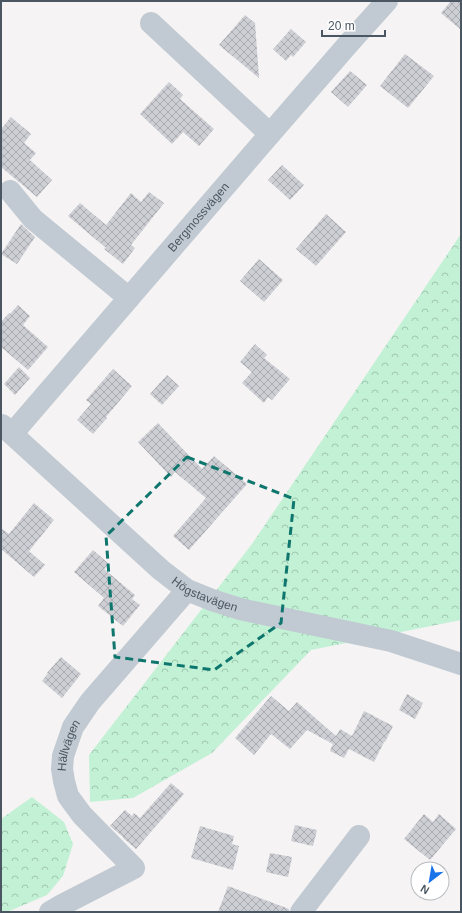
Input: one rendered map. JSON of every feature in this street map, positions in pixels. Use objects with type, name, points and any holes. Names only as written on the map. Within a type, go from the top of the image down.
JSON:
[{"type":"street","name":"Bergmossvägen","points":[[6,429],[130,298],[270,134],[387,1]]},
{"type":"street","points":[[151,23],[270,134]]},
{"type":"street","points":[[10,191],[33,219],[130,298]]},
{"type":"street","name":"Högstavägen","points":[[6,429],[161,570],[187,590],[212,600],[240,608],[391,641],[461,664]]},
{"type":"street","name":"Hällvägen","points":[[50,912],[134,868],[82,815],[68,796],[62,769],[63,756],[73,727],[90,702],[187,590]]},
{"type":"street","points":[[301,912],[359,836]]},
{"type":"highlighted area","points":[[187,457],[294,499],[281,623],[214,670],[115,657],[106,536]]},
{"type":"green space","points":[[461,234],[461,620],[311,650],[212,753],[133,798],[90,802],[89,755],[252,544]]},
{"type":"green space","points":[[32,797],[64,822],[73,844],[63,876],[47,895],[7,912],[1,912],[1,819]]},
{"type":"building","points":[[451,1],[461,1],[461,30],[441,13]]},
{"type":"building","points":[[245,15],[255,23],[259,78],[219,45]]},
{"type":"building","points":[[291,29],[306,42],[293,57],[291,55],[286,61],[273,49]]},
{"type":"building","points":[[405,54],[434,76],[408,108],[380,86]]},
{"type":"building","points":[[350,71],[367,85],[348,107],[331,92]]},
{"type":"building","points":[[169,82],[183,95],[180,99],[214,129],[199,146],[183,132],[172,144],[140,114]]},
{"type":"building","points":[[11,117],[31,134],[24,143],[36,153],[30,160],[52,180],[37,197],[1,167],[1,129]]},
{"type":"building","points":[[282,165],[304,185],[290,200],[268,180]]},
{"type":"building","points":[[149,192],[164,203],[131,245],[135,248],[123,264],[68,216],[80,203],[106,225],[131,193],[141,202]]},
{"type":"building","points":[[326,214],[346,232],[316,266],[296,249]]},
{"type":"building","points":[[21,224],[35,237],[17,264],[1,254]]},
{"type":"building","points":[[259,259],[283,280],[264,302],[240,281]]},
{"type":"building","points":[[18,305],[30,316],[23,325],[48,347],[28,370],[1,347],[1,322]]},
{"type":"building","points":[[255,344],[267,355],[264,358],[290,379],[272,400],[268,397],[264,403],[242,383],[252,372],[240,362]]},
{"type":"building","points":[[19,367],[30,378],[15,395],[4,384]]},
{"type":"building","points":[[113,369],[132,386],[93,434],[77,420],[91,404],[86,400]]},
{"type":"building","points":[[167,375],[179,386],[162,405],[150,394]]},
{"type":"building","points":[[158,423],[202,469],[214,456],[247,484],[189,550],[173,536],[206,498],[175,472],[171,477],[138,442]]},
{"type":"building","points":[[34,503],[54,520],[29,551],[45,565],[34,577],[1,549],[1,528],[9,534]]},
{"type":"building","points":[[93,550],[109,564],[104,569],[135,595],[132,599],[140,605],[123,626],[98,606],[104,598],[74,572]]},
{"type":"building","points":[[61,657],[81,674],[62,698],[42,681]]},
{"type":"building","points":[[407,694],[423,703],[415,719],[399,710]]},
{"type":"building","points":[[271,696],[289,711],[297,702],[336,736],[340,729],[352,736],[364,711],[393,726],[374,762],[349,749],[344,758],[330,751],[333,744],[307,730],[290,749],[271,734],[254,755],[235,738]]},
{"type":"building","points":[[171,783],[184,794],[136,849],[110,826],[125,810],[132,816],[134,813],[140,818]]},
{"type":"building","points":[[424,814],[433,822],[439,814],[456,829],[430,860],[404,839]]},
{"type":"building","points":[[295,825],[317,830],[313,846],[291,841]]},
{"type":"building","points":[[200,826],[234,836],[232,844],[239,846],[233,870],[191,858]]},
{"type":"building","points":[[270,853],[292,857],[288,877],[266,872]]},
{"type":"building","points":[[228,886],[289,909],[289,912],[218,912]]}]
